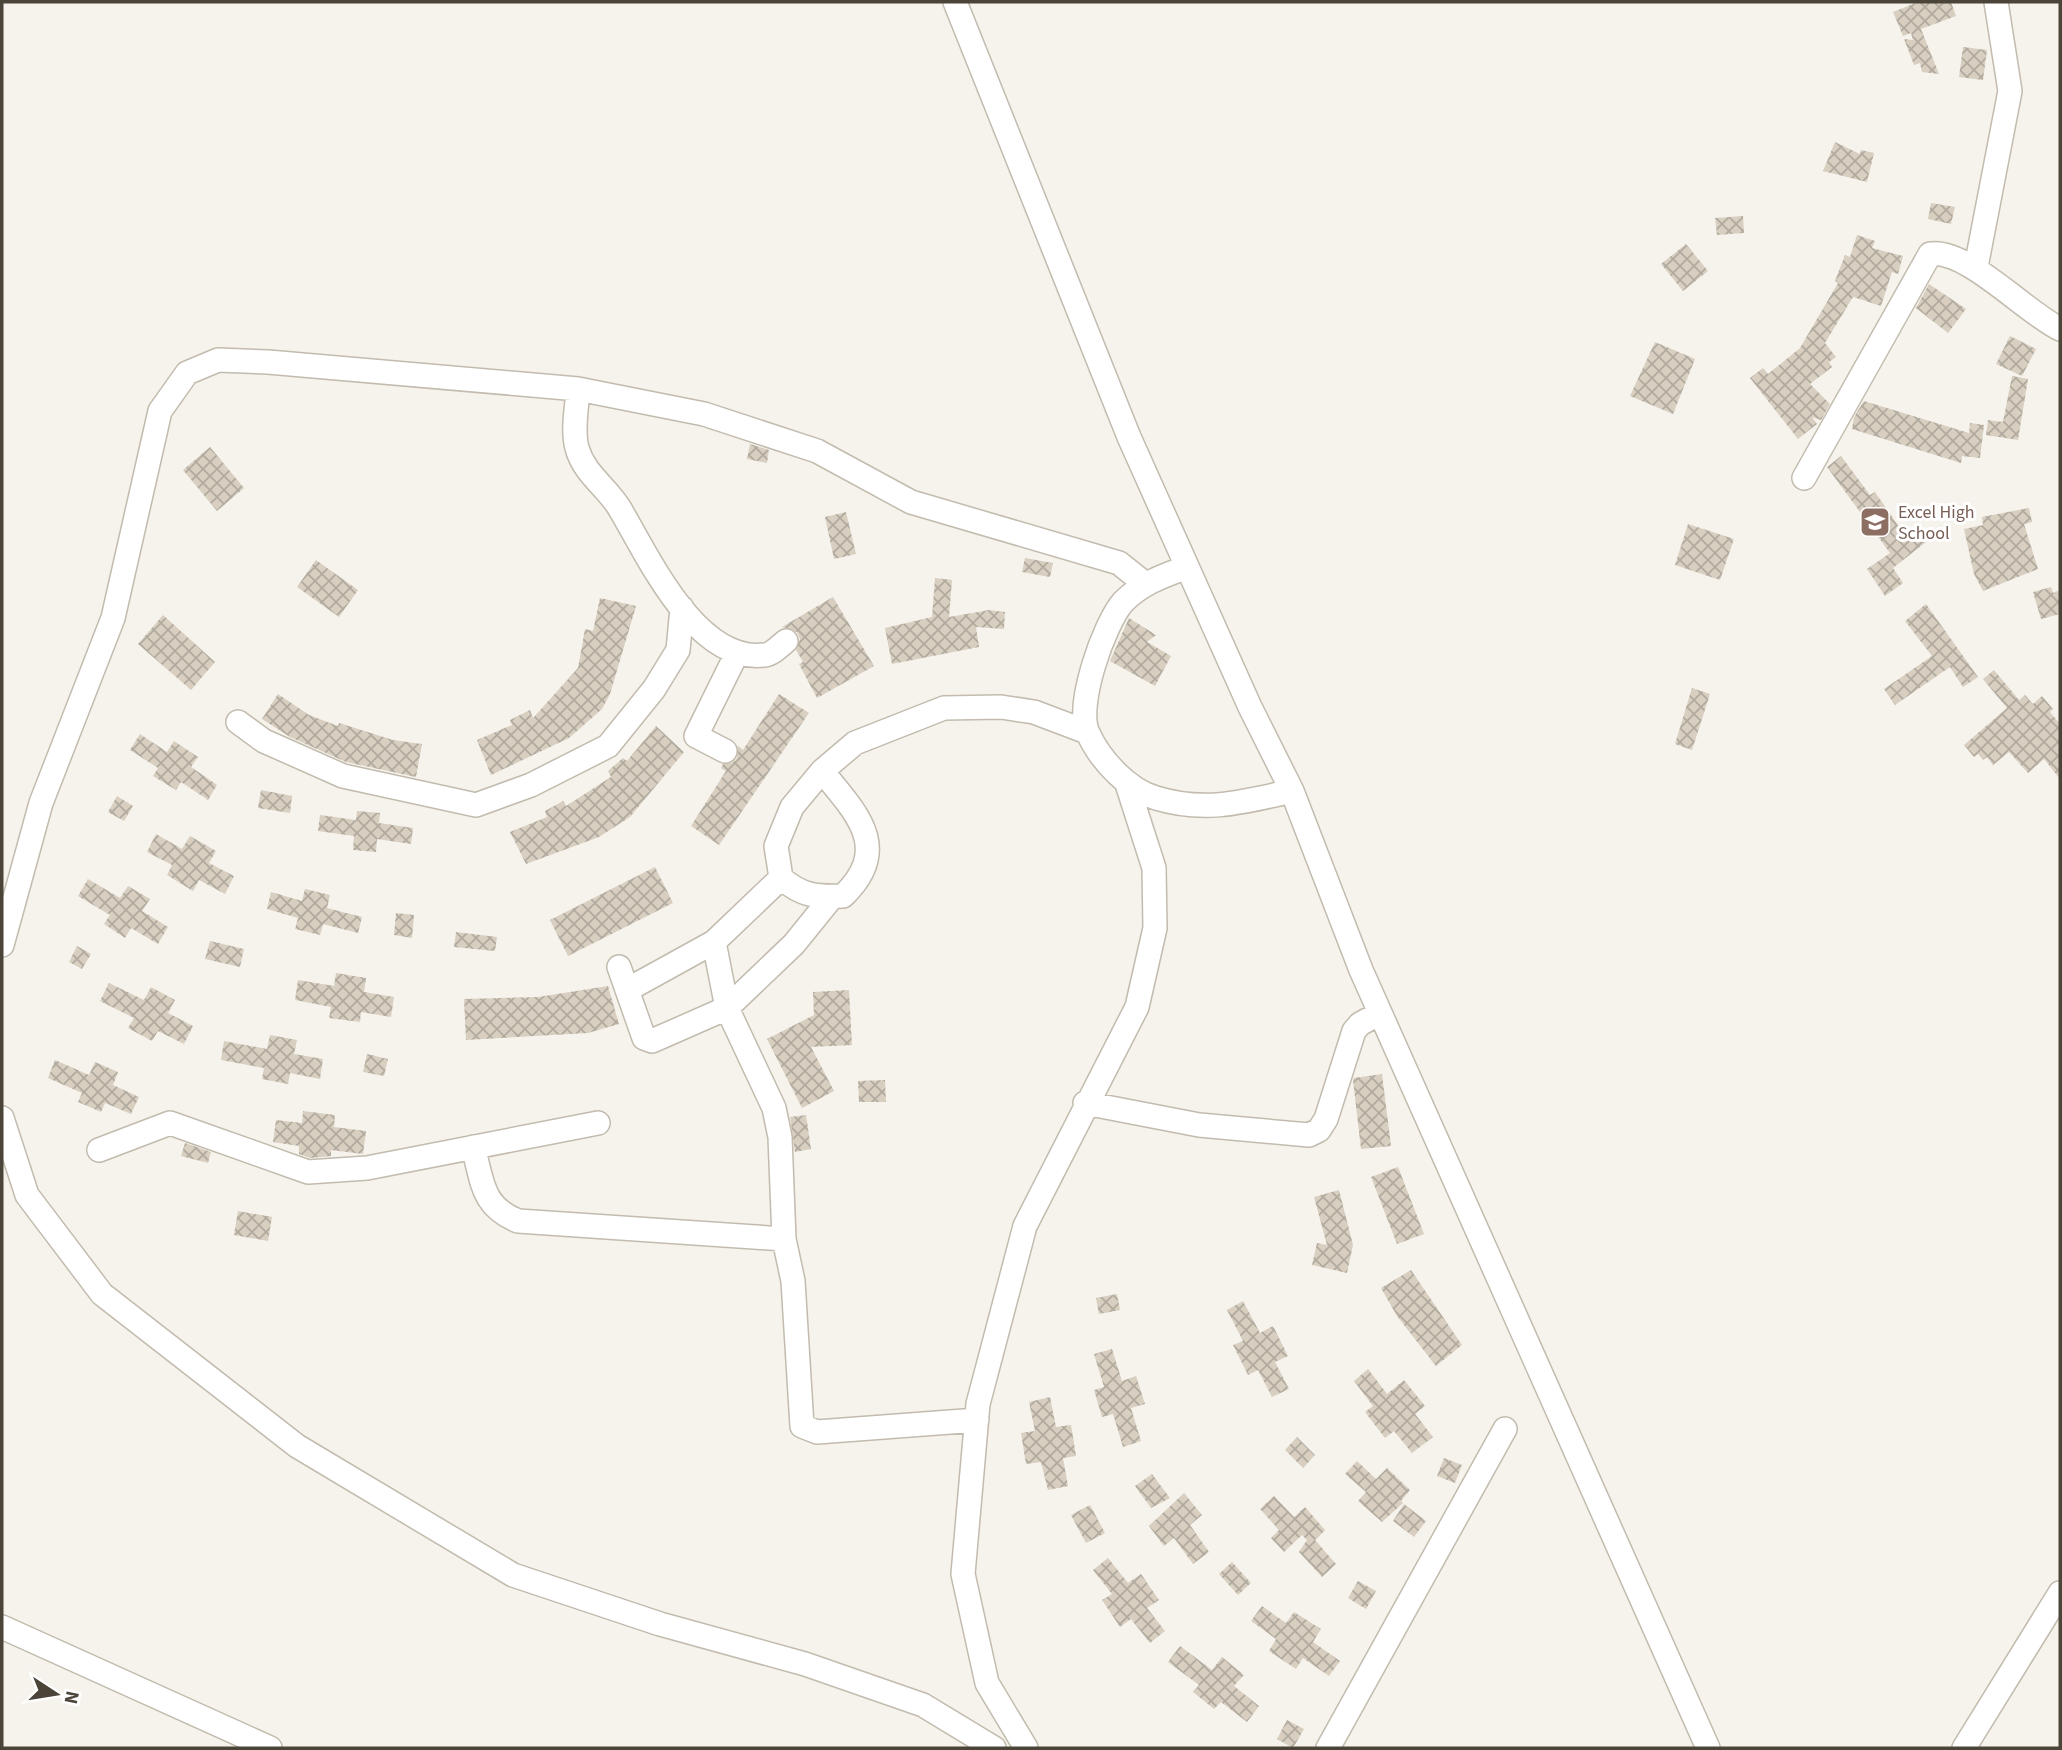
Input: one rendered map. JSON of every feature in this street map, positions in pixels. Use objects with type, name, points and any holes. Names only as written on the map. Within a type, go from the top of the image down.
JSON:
[{"type":"street","points":[[955,2],[1129,437],[1250,707],[1292,791],[1380,1013],[1708,1748]]},
{"type":"street","points":[[1976,268],[2010,92],[1996,2]]},
{"type":"street","points":[[1804,478],[1930,254],[1938,253],[1976,268],[2018,303],[2060,329]]},
{"type":"street","points":[[2,945],[41,803],[113,618],[160,411],[187,373],[218,360],[477,378],[579,389],[704,414],[817,451],[911,502],[1119,563],[1144,583]]},
{"type":"street","points":[[579,389],[576,447],[588,472],[618,505],[652,565],[682,608],[706,635],[737,653],[766,656],[786,641]]},
{"type":"street","points":[[1087,732],[1085,708],[1104,635],[1121,604],[1144,583],[1187,566]]},
{"type":"street","points":[[238,722],[264,741],[343,776],[476,805],[531,785],[608,746],[654,689],[678,650],[682,608]]},
{"type":"street","points":[[725,751],[696,736],[737,653]]},
{"type":"street","points":[[822,771],[853,809],[867,834],[867,859],[860,880],[843,896],[814,897],[797,892],[781,878],[776,846],[792,807],[822,771],[855,743],[944,708],[1001,708],[1034,712],[1087,732],[1127,784],[1154,868],[1155,928],[1137,1007],[1085,1103],[1024,1226],[977,1420],[963,1574],[987,1683],[1027,1748]]},
{"type":"street","points":[[1127,784],[1154,798],[1224,807],[1292,791]]},
{"type":"street","points":[[627,990],[714,942],[781,878]]},
{"type":"street","points":[[619,967],[648,1040],[661,1038],[727,1007],[794,944],[832,897]]},
{"type":"street","points":[[714,942],[727,1007],[774,1108],[780,1137],[784,1238],[793,1281],[802,1426],[817,1432],[977,1420]]},
{"type":"street","points":[[1085,1103],[1199,1125],[1309,1135],[1319,1130],[1326,1119],[1354,1031],[1360,1024],[1380,1013]]},
{"type":"street","points":[[2,1118],[27,1195],[102,1294],[297,1446],[513,1575],[660,1624],[805,1664],[923,1705],[994,1748]]},
{"type":"street","points":[[99,1150],[170,1123],[308,1172],[367,1168],[598,1123]]},
{"type":"street","points":[[473,1147],[487,1199],[499,1213],[518,1221],[784,1238]]},
{"type":"street","points":[[1328,1748],[1505,1429]]},
{"type":"street","points":[[1964,1748],[2060,1593]]},
{"type":"street","points":[[2,1627],[270,1748]]},
{"type":"building","points":[[1918,2],[1951,2],[1956,16],[1921,29],[1939,74],[1922,72],[1920,63],[1914,65],[1904,39],[1913,40],[1911,33],[1903,36],[1893,12]]},
{"type":"building","points":[[1963,47],[1987,50],[1983,80],[1959,77]]},
{"type":"building","points":[[1835,142],[1860,154],[1861,150],[1874,153],[1867,182],[1823,171]]},
{"type":"building","points":[[1931,203],[1955,207],[1951,224],[1928,219]]},
{"type":"building","points":[[1743,216],[1744,233],[1717,235],[1715,218]]},
{"type":"building","points":[[1857,235],[1875,241],[1872,248],[1903,256],[1898,274],[1892,272],[1881,306],[1853,297],[1825,343],[1836,357],[1829,362],[1832,367],[1810,384],[1830,404],[1821,420],[1812,417],[1817,424],[1798,439],[1750,378],[1763,368],[1768,374],[1800,348],[1838,283],[1835,281],[1845,255],[1850,257]]},
{"type":"building","points":[[1686,244],[1708,271],[1683,291],[1661,264]]},
{"type":"building","points":[[1929,284],[1966,309],[1948,333],[1916,308]]},
{"type":"building","points":[[2010,336],[2036,349],[2022,376],[1996,364]]},
{"type":"building","points":[[1655,342],[1695,359],[1673,414],[1630,396]]},
{"type":"building","points":[[2012,376],[2028,379],[2018,440],[1986,435],[1988,420],[2003,422]]},
{"type":"building","points":[[1864,401],[1969,433],[1970,423],[1984,425],[1980,458],[1962,456],[1961,463],[1852,429],[1854,417]]},
{"type":"building","points":[[750,444],[769,450],[767,463],[747,459]]},
{"type":"building","points":[[210,447],[244,488],[217,511],[183,470]]},
{"type":"building","points":[[1841,456],[1870,495],[1875,492],[1908,540],[1919,532],[1926,542],[1893,568],[1903,583],[1885,596],[1867,569],[1890,553],[1827,467]]},
{"type":"building","points":[[2029,508],[2032,522],[2024,524],[2038,569],[1983,591],[1974,574],[1964,529],[1983,525],[1982,517]]},
{"type":"building","points":[[846,512],[856,554],[834,559],[825,517]]},
{"type":"building","points":[[1688,524],[1734,539],[1720,580],[1675,565]]},
{"type":"building","points":[[1025,558],[1053,563],[1050,577],[1022,572]]},
{"type":"building","points":[[316,560],[358,590],[339,617],[297,587]]},
{"type":"building","points":[[935,578],[952,580],[949,617],[989,610],[1005,612],[1004,629],[976,627],[979,647],[892,664],[885,628],[932,617]]},
{"type":"building","points":[[2051,587],[2053,593],[2060,590],[2060,614],[2041,619],[2033,592]]},
{"type":"building","points":[[833,597],[874,666],[817,698],[799,664],[803,662],[796,650],[800,639],[797,632],[782,627]]},
{"type":"building","points":[[600,598],[636,606],[610,694],[602,709],[569,738],[491,775],[477,740],[512,725],[510,720],[530,710],[533,718],[578,668],[585,629],[593,631]]},
{"type":"building","points":[[1926,604],[1978,677],[1963,687],[1950,667],[1895,705],[1884,689],[1932,656],[1905,621]]},
{"type":"building","points":[[163,615],[215,662],[191,690],[138,644]]},
{"type":"building","points":[[1129,618],[1156,635],[1147,642],[1171,656],[1155,686],[1110,661]]},
{"type":"building","points":[[1994,670],[2019,700],[2025,695],[2033,704],[2042,696],[2053,709],[2050,712],[2060,724],[2060,779],[2044,759],[2028,773],[2009,752],[1993,765],[1987,757],[1983,760],[1978,754],[1974,757],[1964,745],[2007,708],[1983,679]]},
{"type":"building","points":[[1692,688],[1710,694],[1692,750],[1675,744]]},
{"type":"building","points":[[278,694],[309,715],[338,726],[339,723],[393,740],[422,744],[416,777],[346,762],[290,737],[262,719]]},
{"type":"building","points":[[779,694],[809,713],[719,845],[691,826],[726,771],[721,768],[723,764],[732,763],[737,758],[738,746],[743,750]]},
{"type":"building","points":[[656,726],[684,752],[630,817],[599,837],[526,864],[510,832],[547,817],[545,811],[563,801],[566,806],[611,777],[608,771],[623,758],[627,761]]},
{"type":"building","points":[[140,734],[167,752],[174,741],[198,757],[191,767],[217,785],[208,800],[181,782],[176,790],[153,776],[158,768],[130,750]]},
{"type":"building","points":[[261,790],[292,796],[290,813],[258,808]]},
{"type":"building","points":[[117,796],[133,806],[124,821],[108,812]]},
{"type":"building","points":[[357,811],[380,813],[379,823],[413,828],[411,844],[377,839],[376,852],[353,850],[354,836],[318,831],[320,815],[356,820]]},
{"type":"building","points":[[156,834],[182,849],[190,836],[216,851],[209,863],[234,876],[225,894],[199,880],[193,891],[167,875],[172,865],[147,852]]},
{"type":"building","points":[[655,867],[673,903],[568,956],[550,920]]},
{"type":"building","points":[[88,879],[120,898],[128,886],[150,899],[142,911],[168,927],[158,944],[131,928],[125,938],[104,924],[110,915],[78,896]]},
{"type":"building","points":[[305,889],[330,895],[327,908],[362,917],[358,933],[323,924],[320,935],[295,929],[298,918],[267,909],[271,892],[302,901]]},
{"type":"building","points":[[396,913],[414,915],[412,938],[394,935]]},
{"type":"building","points":[[456,932],[497,937],[495,951],[454,947]]},
{"type":"building","points":[[210,941],[244,949],[240,967],[205,959]]},
{"type":"building","points":[[77,946],[91,954],[82,969],[69,962]]},
{"type":"building","points":[[336,973],[366,978],[364,992],[394,997],[391,1017],[361,1012],[360,1022],[329,1018],[331,1007],[295,1000],[298,980],[334,986]]},
{"type":"building","points":[[109,983],[144,1000],[151,987],[175,1000],[168,1013],[193,1026],[184,1044],[158,1031],[152,1041],[128,1028],[134,1018],[100,1001]]},
{"type":"building","points":[[608,986],[619,1024],[588,1033],[466,1040],[464,999],[538,997]]},
{"type":"building","points":[[849,990],[852,1045],[811,1047],[834,1091],[802,1108],[767,1039],[814,1015],[813,992]]},
{"type":"building","points":[[270,1035],[297,1040],[294,1054],[323,1059],[320,1079],[290,1073],[288,1084],[262,1079],[264,1068],[221,1060],[224,1041],[267,1049]]},
{"type":"building","points":[[367,1054],[388,1059],[384,1076],[363,1072]]},
{"type":"building","points":[[55,1060],[89,1075],[95,1062],[118,1072],[113,1085],[139,1097],[131,1114],[105,1103],[101,1112],[78,1102],[82,1093],[48,1078]]},
{"type":"building","points":[[1382,1074],[1391,1146],[1361,1149],[1353,1080]]},
{"type":"building","points":[[885,1080],[886,1102],[859,1102],[858,1081]]},
{"type":"building","points":[[303,1111],[335,1115],[334,1127],[366,1131],[363,1154],[331,1150],[331,1156],[310,1158],[299,1154],[299,1146],[273,1142],[276,1120],[302,1123]]},
{"type":"building","points":[[806,1115],[811,1149],[795,1152],[790,1117]]},
{"type":"building","points":[[185,1143],[211,1152],[208,1163],[181,1156]]},
{"type":"building","points":[[1398,1167],[1424,1234],[1397,1244],[1371,1177]]},
{"type":"building","points":[[1339,1190],[1353,1245],[1347,1273],[1312,1265],[1317,1243],[1327,1245],[1314,1197]]},
{"type":"building","points":[[238,1211],[272,1217],[268,1241],[234,1235]]},
{"type":"building","points":[[1411,1270],[1462,1345],[1436,1366],[1397,1316],[1381,1288]]},
{"type":"building","points":[[1117,1294],[1120,1310],[1099,1314],[1096,1298]]},
{"type":"building","points":[[1243,1301],[1260,1333],[1273,1326],[1288,1356],[1275,1362],[1289,1389],[1272,1397],[1258,1370],[1248,1375],[1233,1345],[1243,1341],[1227,1310]]},
{"type":"building","points":[[1112,1349],[1122,1381],[1136,1376],[1145,1404],[1131,1408],[1141,1441],[1123,1447],[1113,1414],[1102,1417],[1094,1390],[1104,1387],[1094,1354]]},
{"type":"building","points":[[1368,1369],[1387,1394],[1404,1380],[1425,1406],[1415,1414],[1433,1437],[1412,1453],[1394,1431],[1385,1438],[1365,1412],[1373,1406],[1354,1381]]},
{"type":"building","points":[[1050,1397],[1056,1427],[1071,1425],[1076,1456],[1063,1458],[1068,1486],[1048,1490],[1041,1462],[1026,1464],[1021,1433],[1035,1431],[1029,1402]]},
{"type":"building","points":[[1297,1437],[1315,1455],[1303,1468],[1285,1450]]},
{"type":"building","points":[[1444,1458],[1462,1465],[1455,1483],[1437,1476]]},
{"type":"building","points":[[1357,1461],[1376,1479],[1387,1468],[1410,1490],[1401,1501],[1403,1503],[1382,1522],[1358,1501],[1366,1492],[1345,1474]]},
{"type":"building","points":[[1152,1474],[1170,1498],[1151,1508],[1135,1486]]},
{"type":"building","points":[[1184,1493],[1202,1515],[1190,1525],[1209,1552],[1193,1564],[1174,1538],[1164,1546],[1149,1526]]},
{"type":"building","points":[[1274,1496],[1294,1517],[1305,1507],[1325,1530],[1315,1540],[1336,1564],[1322,1577],[1299,1552],[1307,1540],[1302,1535],[1284,1552],[1271,1538],[1279,1530],[1260,1509]]},
{"type":"building","points":[[1404,1504],[1426,1521],[1414,1537],[1393,1521]]},
{"type":"building","points":[[1090,1505],[1105,1533],[1086,1543],[1071,1515]]},
{"type":"building","points":[[1108,1558],[1128,1583],[1141,1574],[1159,1600],[1147,1608],[1165,1631],[1150,1643],[1131,1619],[1120,1627],[1102,1600],[1112,1594],[1093,1570]]},
{"type":"building","points":[[1232,1562],[1251,1583],[1238,1595],[1219,1574]]},
{"type":"building","points":[[1358,1581],[1376,1591],[1366,1609],[1348,1598]]},
{"type":"building","points":[[1262,1606],[1286,1623],[1294,1612],[1321,1629],[1313,1642],[1340,1661],[1329,1676],[1303,1658],[1296,1669],[1269,1651],[1276,1639],[1251,1621]]},
{"type":"building","points":[[1180,1646],[1212,1670],[1222,1657],[1244,1675],[1234,1686],[1259,1706],[1247,1722],[1221,1702],[1214,1709],[1193,1692],[1199,1685],[1168,1662]]},
{"type":"building","points":[[1287,1720],[1304,1729],[1293,1748],[1277,1739]]},
{"type":"place","name":"Excel High School","points":[[1875,522]]}]
